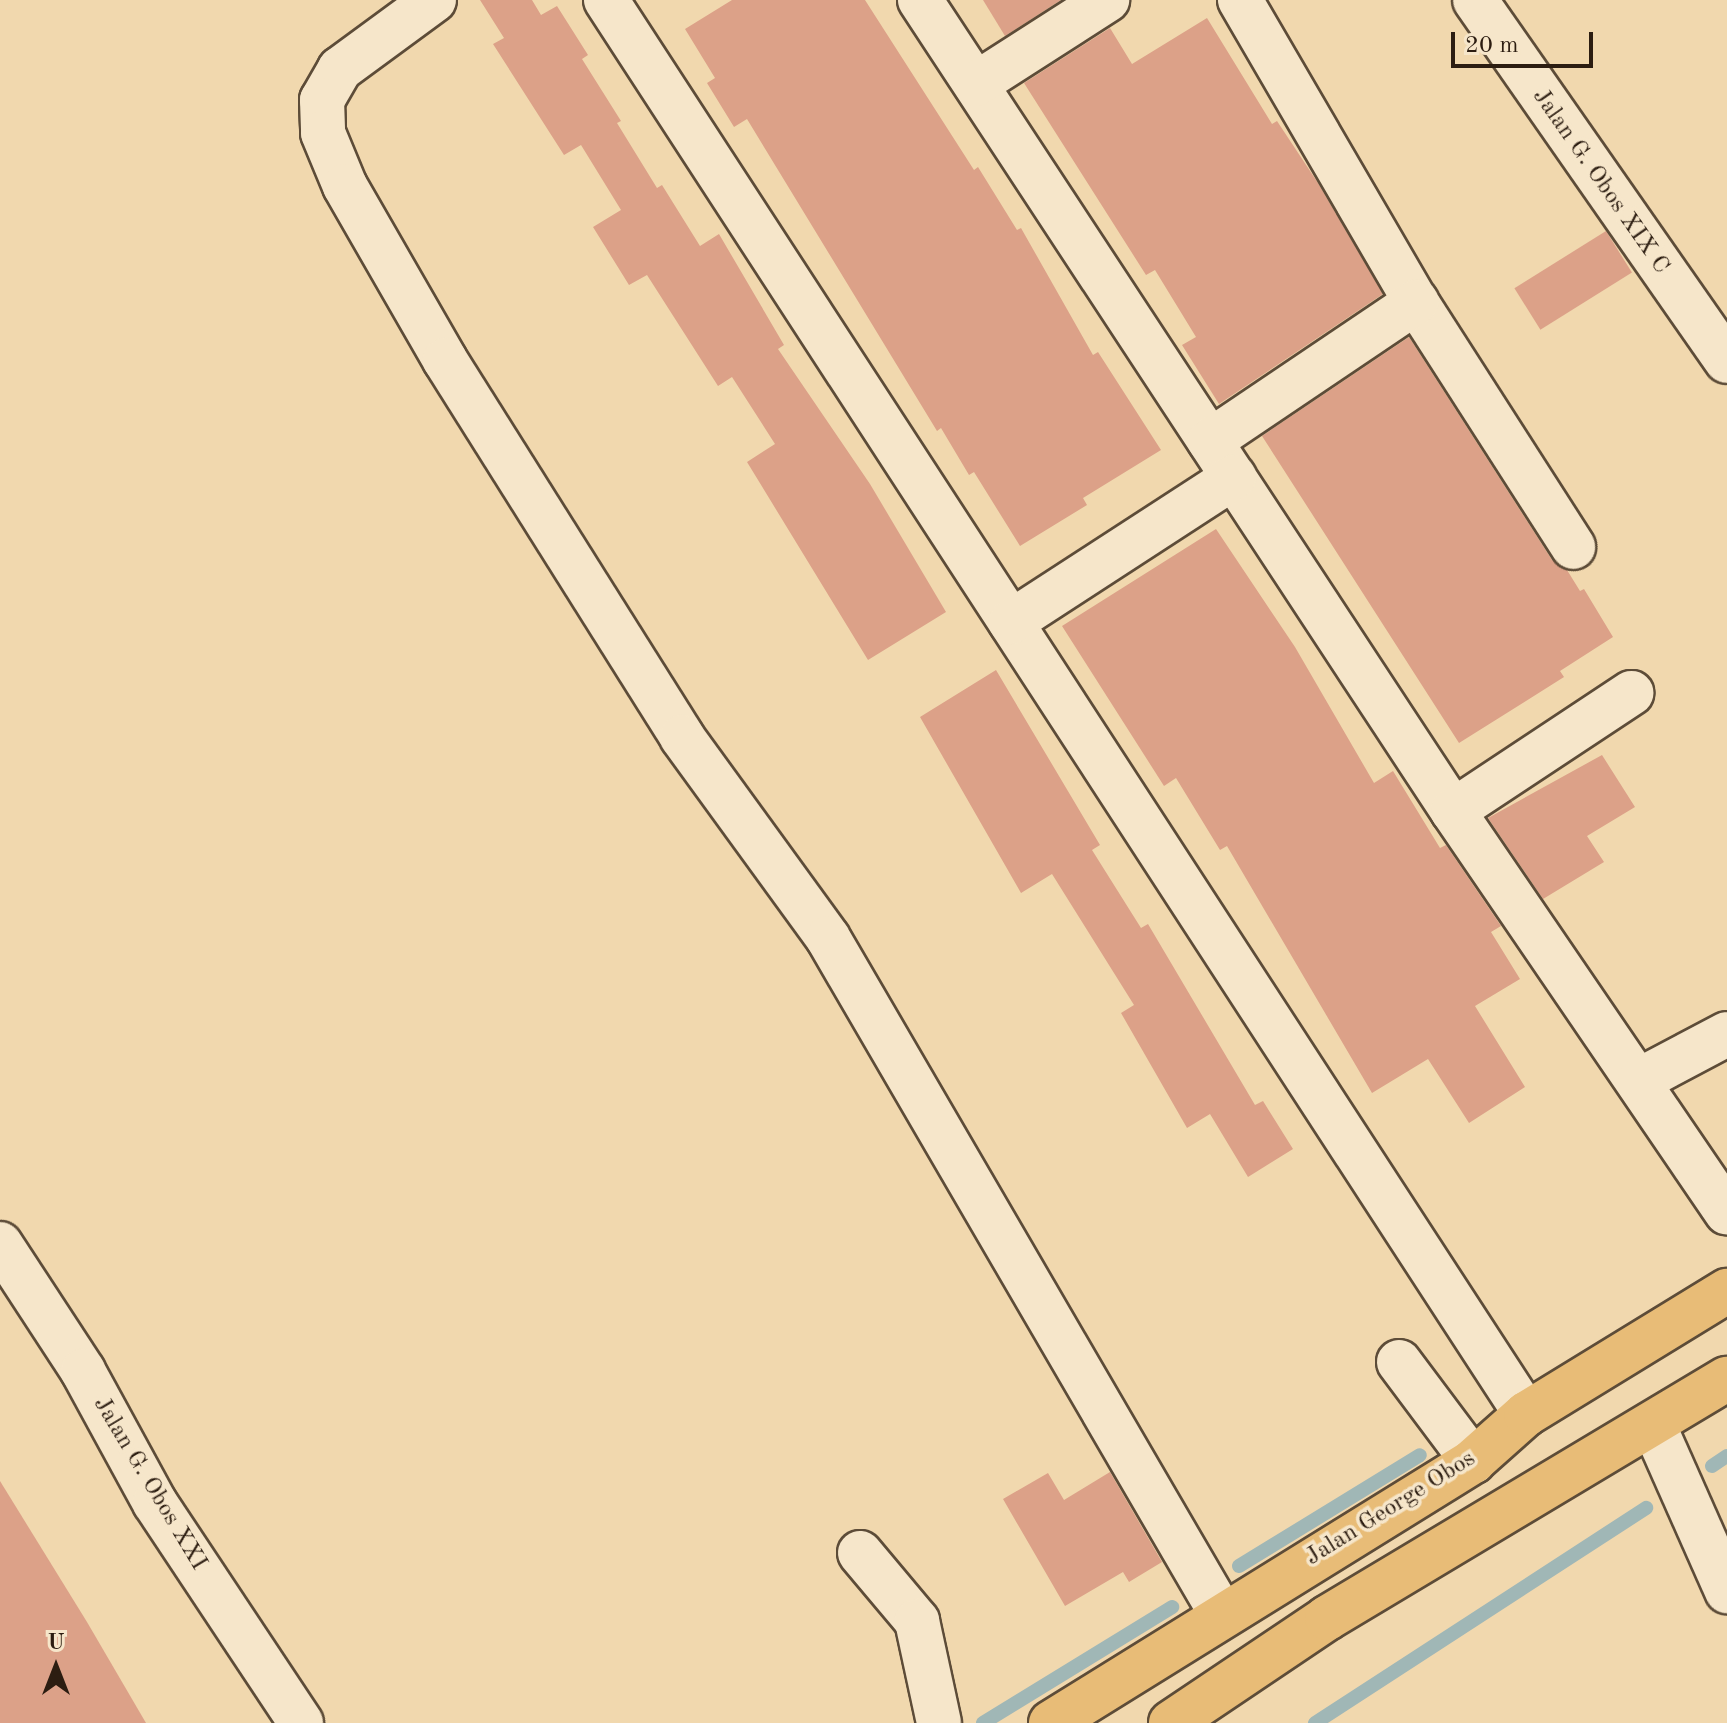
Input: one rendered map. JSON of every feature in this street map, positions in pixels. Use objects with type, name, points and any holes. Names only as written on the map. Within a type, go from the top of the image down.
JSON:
[{"type":"main road","name":"Jalan George Obos","points":[[1051,1723],[1221,1613],[1473,1461],[1526,1414],[1727,1291]]},
{"type":"main road","points":[[1171,1723],[1327,1618],[1727,1379]]},
{"type":"street","points":[[434,0],[340,69],[322,100],[323,133],[345,186],[445,360],[682,737],[828,938],[1221,1613]]},
{"type":"street","points":[[606,0],[1526,1414]]},
{"type":"street","points":[[920,0],[1453,811],[1640,1080],[1727,1213]]},
{"type":"street","points":[[976,84],[1107,0]]},
{"type":"street","points":[[1240,0],[1416,302],[1573,547]]},
{"type":"street","name":"Jalan G. Obos XIX C","points":[[1475,0],[1727,361]]},
{"type":"street","points":[[1210,441],[1416,302]]},
{"type":"street","points":[[1011,622],[1234,477]]},
{"type":"street","points":[[1453,811],[1631,693]]},
{"type":"street","points":[[1640,1080],[1727,1034]]},
{"type":"street","name":"Jalan G. Obos XXI","points":[[0,1244],[83,1371],[155,1503],[301,1723]]},
{"type":"street","points":[[1399,1362],[1473,1461]]},
{"type":"street","points":[[1653,1424],[1727,1591]]},
{"type":"street","points":[[860,1553],[917,1621],[939,1723]]},
{"type":"building","points":[[480,0],[532,0],[541,15],[557,6],[588,55],[582,59],[621,121],[617,123],[657,188],[662,185],[700,246],[719,234],[784,345],[778,349],[870,484],[946,612],[868,660],[747,462],[775,444],[732,377],[718,386],[647,275],[629,285],[593,227],[621,210],[581,145],[564,155],[493,44],[504,38]]},
{"type":"building","points":[[732,0],[865,0],[974,170],[978,167],[1017,230],[1021,228],[1093,355],[1098,352],[1161,450],[1083,498],[1087,505],[1020,546],[974,472],[969,475],[941,428],[937,431],[747,119],[734,127],[707,83],[715,78],[685,29]]},
{"type":"building","points":[[983,0],[1061,0],[1005,36]]},
{"type":"building","points":[[1207,18],[1272,124],[1277,121],[1318,183],[1383,294],[1219,404],[1182,345],[1196,337],[1155,270],[1146,275],[1024,83],[1110,28],[1132,64]]},
{"type":"building","points":[[1606,231],[1632,273],[1540,330],[1514,288]]},
{"type":"building","points":[[1409,337],[1552,560],[1567,570],[1580,591],[1584,589],[1613,637],[1560,671],[1564,677],[1459,743],[1262,436]]},
{"type":"building","points":[[1216,529],[1295,647],[1374,783],[1393,771],[1440,848],[1446,845],[1501,926],[1491,932],[1520,979],[1475,1006],[1525,1087],[1469,1123],[1428,1059],[1372,1093],[1227,846],[1220,850],[1176,778],[1164,786],[1062,626]]},
{"type":"building","points":[[996,670],[1100,845],[1092,850],[1141,928],[1148,924],[1255,1105],[1263,1101],[1293,1149],[1248,1177],[1210,1114],[1187,1128],[1121,1013],[1134,1005],[1052,874],[1021,893],[920,717]]},
{"type":"building","points":[[1602,755],[1635,807],[1587,836],[1604,862],[1543,899],[1488,818]]},
{"type":"building","points":[[1110,1472],[1162,1562],[1129,1582],[1123,1572],[1065,1606],[1003,1499],[1048,1473],[1064,1500]]},
{"type":"building","points":[[0,1481],[87,1622],[146,1723],[0,1723]]},
{"type":"waterway","points":[[1239,1566],[1420,1455]]},
{"type":"waterway","points":[[1712,1466],[1727,1456]]},
{"type":"waterway","points":[[1315,1723],[1646,1508]]},
{"type":"waterway","points":[[983,1723],[1172,1607]]}]
